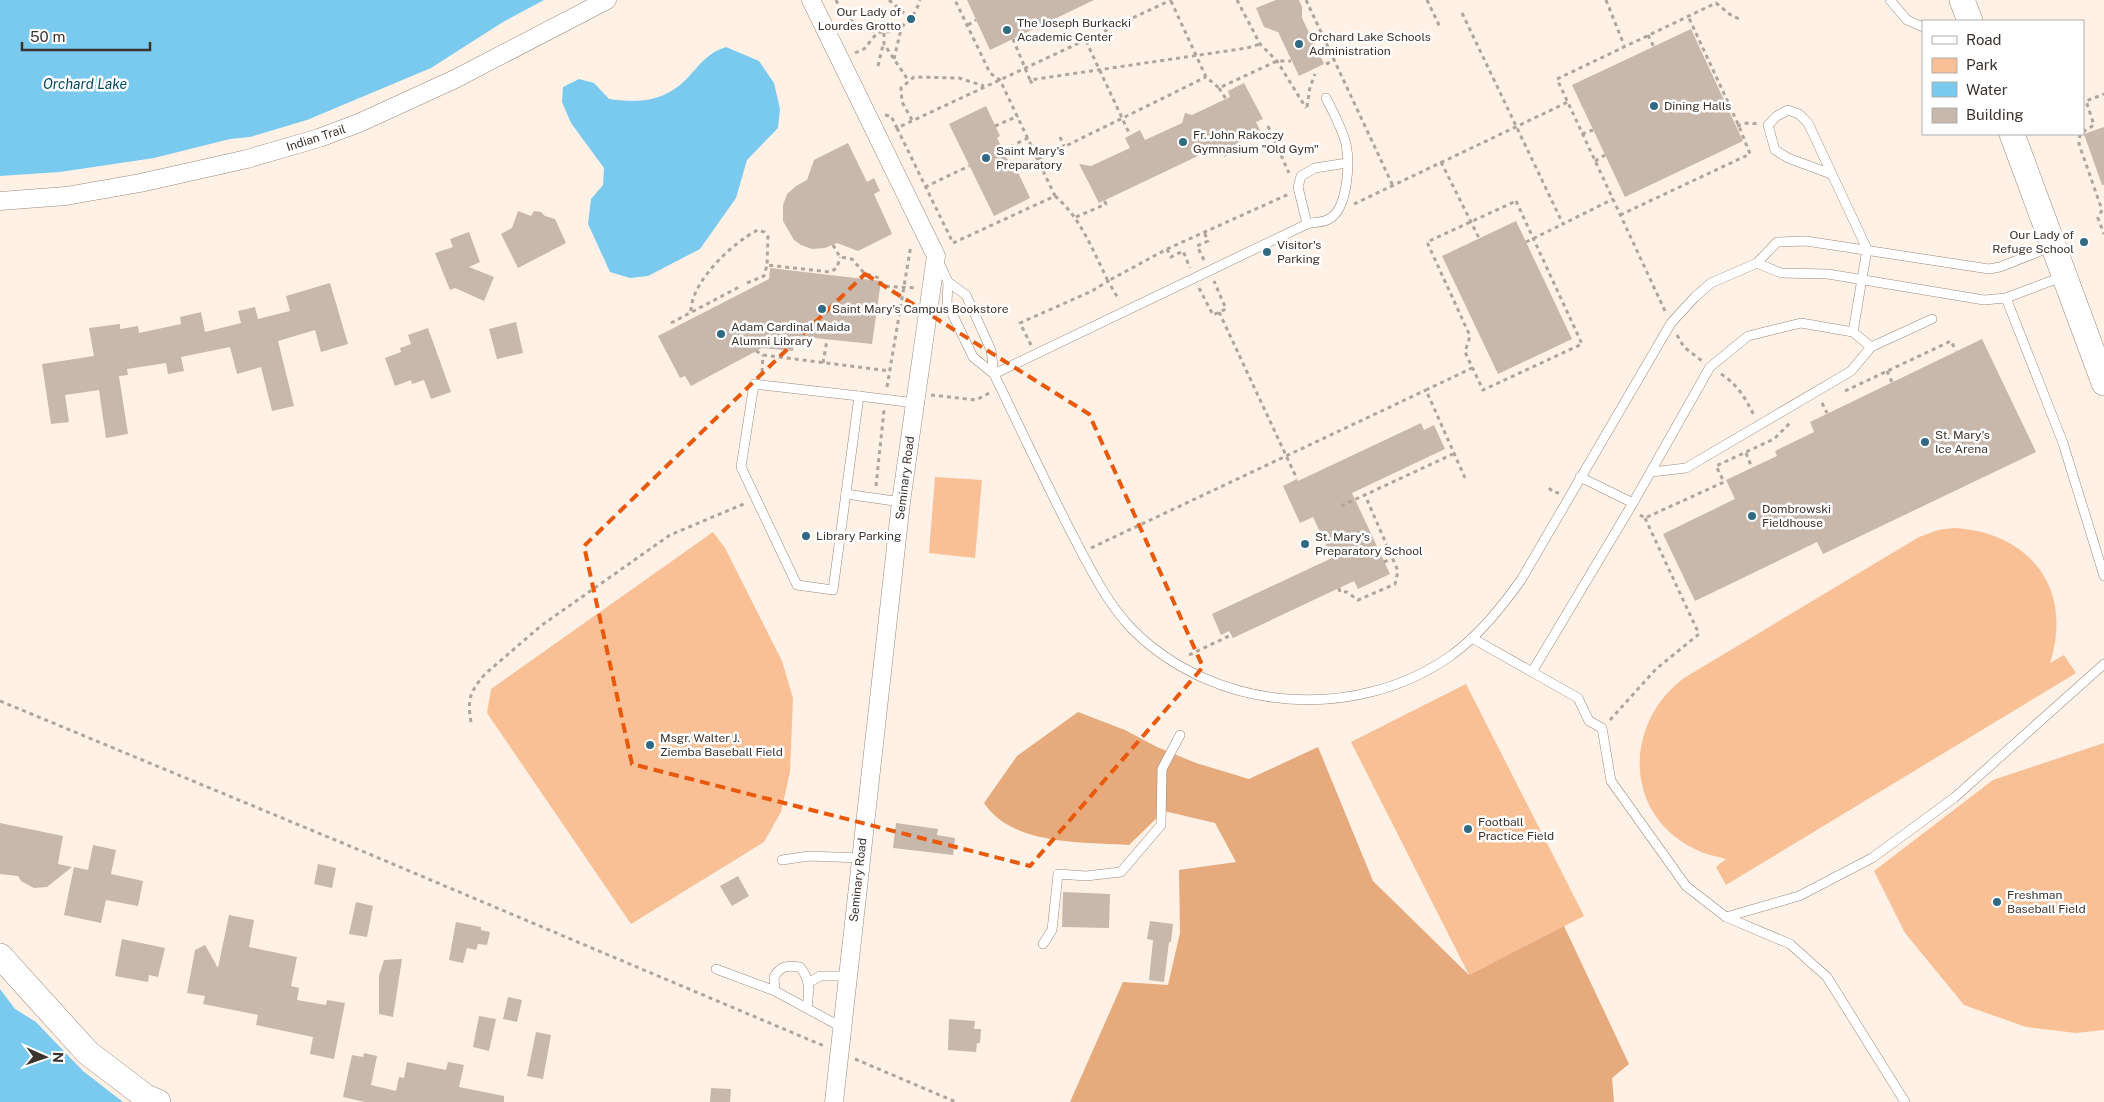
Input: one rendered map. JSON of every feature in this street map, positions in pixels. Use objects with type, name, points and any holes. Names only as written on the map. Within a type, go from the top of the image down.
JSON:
[{"type":"main road","points":[[1962,0],[1970,20]]},
{"type":"main road","points":[[2012,135],[2104,383]]},
{"type":"main road","points":[[0,956],[88,1053],[146,1097],[158,1102]]},
{"type":"street","name":"Indian Trail","points":[[0,201],[66,196],[124,186],[241,161],[319,138],[359,123],[455,78],[608,0]]},
{"type":"street","points":[[811,0],[936,256]]},
{"type":"street","name":"Seminary Road","points":[[834,1102],[901,502],[936,256]]},
{"type":"lane","points":[[1890,0],[1907,20],[1922,27]]},
{"type":"lane","points":[[994,374],[1307,224],[1328,220],[1334,216],[1341,203],[1348,175],[1346,144],[1326,98]]},
{"type":"lane","points":[[1831,174],[1788,158],[1775,150],[1768,125],[1777,116],[1788,110],[1799,114],[1808,123],[1867,249],[1852,332]]},
{"type":"lane","points":[[1307,224],[1298,187],[1302,176],[1315,168],[1347,163]]},
{"type":"lane","points":[[948,282],[966,295],[992,350],[994,374],[1000,388],[1082,554],[1101,587],[1132,628],[1178,664],[1223,686],[1260,696],[1291,700],[1336,698],[1362,694],[1404,681],[1445,659],[1472,638],[1494,617],[1521,580],[1671,323],[1711,283],[1757,263],[1776,242],[1817,241],[1989,269],[2000,267],[2053,246]]},
{"type":"lane","points":[[936,256],[948,282],[947,303],[973,358],[994,374]]},
{"type":"lane","points":[[1757,263],[1781,273],[1818,273],[1970,299],[2006,298],[2064,275]]},
{"type":"lane","points":[[2006,298],[2063,443],[2104,576]]},
{"type":"lane","points":[[1651,472],[1686,468],[1852,371],[1871,347],[1932,319]]},
{"type":"lane","points":[[1532,672],[1634,503],[1710,367],[1748,336],[1801,323],[1852,332],[1871,347]]},
{"type":"lane","points":[[859,396],[833,590],[796,585],[741,467],[754,384],[760,384],[859,396],[887,400],[915,398]]},
{"type":"lane","points":[[1580,477],[1634,503]]},
{"type":"lane","points":[[846,494],[901,502]]},
{"type":"lane","points":[[1472,638],[1578,698],[1589,721],[1602,728],[1611,781],[1686,886],[1726,917],[1790,944],[1827,976],[1905,1102]]},
{"type":"lane","points":[[1726,917],[1799,896],[1872,858],[1954,798],[2104,664]]},
{"type":"lane","points":[[1043,944],[1052,930],[1058,874],[1086,876],[1121,872],[1161,825],[1162,769],[1180,735]]},
{"type":"lane","points":[[782,860],[809,856],[860,858]]},
{"type":"lane","points":[[775,991],[774,978],[777,972],[788,966],[800,967],[808,976],[807,1008]]},
{"type":"lane","points":[[716,969],[775,991],[843,1028]]},
{"type":"lane","points":[[808,983],[820,976],[849,976]]},
{"type":"path","points":[[836,0],[847,17],[859,25],[884,33],[901,29],[911,19],[920,0]]},
{"type":"path","points":[[889,0],[911,19]]},
{"type":"path","points":[[955,0],[990,73],[1000,80],[1055,196],[1076,217],[1125,312]]},
{"type":"path","points":[[897,128],[1171,0],[1206,77],[1219,88],[1226,99]]},
{"type":"path","points":[[1237,0],[1260,44],[1276,61],[1306,108],[1310,87],[1315,74]]},
{"type":"path","points":[[1306,0],[1392,186]]},
{"type":"path","points":[[1427,0],[1440,27]]},
{"type":"path","points":[[1606,0],[1624,45]]},
{"type":"path","points":[[1740,18],[1732,16],[1716,2],[1557,79],[1684,347],[1732,381],[1743,393],[1766,443]]},
{"type":"path","points":[[1462,13],[1563,224]]},
{"type":"path","points":[[1620,215],[1750,154],[1688,16]]},
{"type":"path","points":[[968,25],[976,20]]},
{"type":"path","points":[[894,60],[901,29]]},
{"type":"path","points":[[841,61],[864,49],[878,32]]},
{"type":"path","points":[[878,66],[884,44],[884,33]]},
{"type":"path","points":[[1648,35],[1654,47]]},
{"type":"path","points":[[1013,39],[1034,87]]},
{"type":"path","points":[[1086,41],[1130,135]]},
{"type":"path","points":[[884,44],[908,80]]},
{"type":"path","points":[[1030,80],[1197,56],[1248,48],[1260,44]]},
{"type":"path","points":[[1219,88],[1276,61],[1291,60]]},
{"type":"path","points":[[1326,64],[1333,61]]},
{"type":"path","points":[[912,120],[901,95],[901,88],[908,80],[919,76],[959,78],[985,86]]},
{"type":"path","points":[[1017,170],[1206,77]]},
{"type":"path","points":[[2084,132],[2094,125],[2086,101],[2104,94]]},
{"type":"path","points":[[1341,203],[1352,205],[1568,102]]},
{"type":"path","points":[[882,116],[892,116],[953,243],[1055,196]]},
{"type":"path","points":[[995,126],[1018,116]]},
{"type":"path","points":[[1268,126],[1291,178]]},
{"type":"path","points":[[1582,134],[1593,130]]},
{"type":"path","points":[[2081,135],[2078,144],[2103,212],[2098,218],[2104,234]]},
{"type":"path","points":[[1060,137],[1064,146]]},
{"type":"path","points":[[1003,150],[1028,138]]},
{"type":"path","points":[[1595,161],[1605,155]]},
{"type":"path","points":[[1441,162],[1479,238]]},
{"type":"path","points":[[906,196],[970,166]]},
{"type":"path","points":[[1035,354],[1020,323],[1092,290],[1167,249],[1292,193]]},
{"type":"path","points":[[1526,242],[1613,199]]},
{"type":"path","points":[[1076,217],[1106,204],[1104,200]]},
{"type":"path","points":[[1516,201],[1582,344],[1483,390],[1465,352],[1470,336],[1427,242],[1470,221],[1516,201]]},
{"type":"path","points":[[691,311],[693,296],[718,262],[732,248],[758,230],[764,232],[768,237],[764,276],[748,283]]},
{"type":"path","points":[[874,498],[890,371],[912,240]]},
{"type":"path","points":[[833,245],[840,257]]},
{"type":"path","points":[[840,257],[852,259],[864,273],[879,278],[883,286],[931,290]]},
{"type":"path","points":[[766,265],[830,272],[836,268],[840,257]]},
{"type":"path","points":[[671,324],[691,311],[741,286]]},
{"type":"path","points":[[1219,312],[1297,479]]},
{"type":"path","points":[[823,363],[827,340]]},
{"type":"path","points":[[756,351],[763,355],[890,371]]},
{"type":"path","points":[[760,384],[763,355]]},
{"type":"path","points":[[1082,554],[1472,368]]},
{"type":"path","points":[[1887,371],[1892,382]]},
{"type":"path","points":[[915,398],[976,400],[1000,388]]},
{"type":"path","points":[[1426,390],[1465,478]]},
{"type":"path","points":[[1822,402],[1827,414]]},
{"type":"path","points":[[1746,453],[1752,468]]},
{"type":"path","points":[[1341,506],[1453,454]]},
{"type":"path","points":[[1339,588],[1340,592],[1347,592],[1358,600],[1394,584],[1398,571],[1391,559],[1365,495]]},
{"type":"path","points":[[471,722],[468,703],[477,683],[542,625],[596,585],[670,535],[756,498]]},
{"type":"path","points":[[1602,728],[1656,669],[1699,634],[1644,518]]},
{"type":"path","points":[[1384,562],[1391,559]]},
{"type":"path","points":[[1178,664],[1193,652],[1231,635]]},
{"type":"path","points":[[0,701],[390,862],[956,1102]]},
{"type":"highlighted area","points":[[865,274],[1089,414],[1203,667],[1030,866],[632,764],[584,546]]},
{"type":"green space","points":[[935,477],[982,480],[975,558],[929,553]]},
{"type":"green space","points":[[1954,528],[1981,532],[2004,540],[2024,553],[2040,569],[2050,589],[2056,611],[2056,636],[2050,663],[2064,655],[2076,673],[1726,885],[1716,867],[1726,859],[1693,848],[1670,832],[1653,812],[1643,790],[1640,766],[1642,742],[1651,718],[1665,696],[1684,678],[1919,537],[1938,530]]},
{"type":"green space","name":"Msgr. Walter J. Ziemba Baseball Field","points":[[713,532],[725,548],[782,661],[793,698],[790,772],[781,812],[764,842],[631,924],[487,713],[491,689]]},
{"type":"green space","name":"Football Practice Field","points":[[1466,684],[1584,916],[1469,975],[1351,742]]},
{"type":"green space","name":"Freshman Baseball Field","points":[[2104,743],[2104,1030],[2076,1033],[2026,1027],[1964,1005],[1905,933],[1874,871],[1993,780]]},
{"type":"shaded area","points":[[1078,712],[1125,730],[1157,747],[1196,763],[1249,779],[1318,747],[1373,881],[1469,975],[1564,926],[1629,1064],[1612,1078],[1614,1102],[1070,1102],[1123,982],[1168,985],[1180,933],[1179,870],[1236,862],[1215,823],[1164,811],[1129,845],[1050,839],[1012,827],[997,817],[984,803],[1017,756]]},
{"type":"water","name":"Orchard Lake","points":[[0,0],[544,0],[503,22],[431,68],[307,120],[250,137],[230,139],[154,158],[60,172],[0,176]]},
{"type":"water","points":[[726,47],[759,61],[774,83],[780,109],[778,128],[747,160],[736,198],[700,249],[648,276],[630,278],[610,272],[588,224],[591,199],[603,185],[604,168],[571,123],[562,102],[563,87],[579,79],[594,83],[609,99],[634,101],[650,99],[673,90],[710,55]]},
{"type":"water","points":[[0,989],[15,1009],[36,1022],[83,1071],[123,1102],[0,1102]]},
{"type":"building","name":"The Joseph Burkacki Academic Center","points":[[967,0],[1094,0],[990,50]]},
{"type":"building","name":"Orchard Lake Schools Administration","points":[[1276,0],[1299,0],[1302,7],[1302,18],[1324,64],[1299,76],[1278,32],[1264,27],[1256,8]]},
{"type":"building","name":"Dining Halls","points":[[1691,29],[1743,141],[1625,197],[1572,85]]},
{"type":"building","name":"Fr. John Rakoczy Gymnasium \"Old Gym\"","points":[[1244,83],[1263,119],[1256,122],[1261,132],[1236,144],[1239,150],[1224,157],[1219,146],[1099,203],[1079,164],[1091,166],[1130,148],[1125,138],[1140,130],[1145,140],[1182,123],[1185,113],[1192,115],[1230,97],[1228,91]]},
{"type":"building","name":"Saint Mary's Preparatory","points":[[986,106],[1000,136],[997,138],[1014,172],[1017,170],[1030,198],[994,216],[949,124]]},
{"type":"building","points":[[2104,127],[2104,185],[2102,185],[2084,134]]},
{"type":"building","points":[[848,143],[867,182],[874,178],[880,191],[874,194],[892,234],[858,251],[837,243],[825,248],[812,249],[801,245],[794,240],[783,221],[783,205],[787,194],[807,180],[814,160]]},
{"type":"building","points":[[518,211],[531,216],[534,211],[541,212],[545,216],[555,219],[566,243],[518,268],[501,234],[512,228]]},
{"type":"building","points":[[1516,221],[1572,339],[1498,374],[1442,256]]},
{"type":"building","points":[[469,232],[480,262],[469,267],[494,277],[484,301],[455,288],[450,290],[435,253],[453,247],[450,239]]},
{"type":"building","points":[[770,268],[881,281],[872,344],[795,336],[793,351],[762,348],[691,386],[685,376],[680,378],[658,336],[769,279]]},
{"type":"building","points":[[330,283],[348,344],[321,352],[315,330],[278,341],[294,406],[272,411],[261,367],[237,374],[230,347],[181,357],[184,371],[168,374],[166,363],[127,369],[128,375],[119,376],[128,434],[106,438],[99,390],[65,395],[69,422],[51,424],[42,364],[94,356],[89,328],[120,324],[120,329],[138,326],[139,333],[181,324],[180,317],[201,312],[205,332],[241,323],[238,311],[255,307],[258,319],[290,311],[286,296]]},
{"type":"building","points":[[516,322],[523,353],[497,359],[489,329]]},
{"type":"building","points":[[428,328],[451,392],[431,399],[424,380],[412,384],[411,380],[395,386],[385,358],[401,352],[400,348],[411,344],[408,335]]},
{"type":"building","points":[[1982,339],[2036,452],[1823,554],[1817,542],[1695,601],[1663,534],[1735,499],[1726,480],[1777,456],[1775,451],[1814,432],[1810,422]]},
{"type":"building","points":[[1421,423],[1424,430],[1434,425],[1445,449],[1352,493],[1390,574],[1358,589],[1354,581],[1233,638],[1229,631],[1221,635],[1212,614],[1332,558],[1313,517],[1300,523],[1283,486],[1297,479],[1298,481]]},
{"type":"building","points":[[0,823],[63,836],[58,864],[72,867],[47,887],[34,888],[21,881],[18,876],[0,874]]},
{"type":"building","points":[[896,823],[938,829],[937,835],[955,838],[953,855],[893,848]]},
{"type":"building","points":[[93,845],[116,850],[111,874],[143,881],[138,906],[106,900],[101,923],[64,915],[74,867],[88,870]]},
{"type":"building","points":[[318,864],[336,868],[332,888],[314,884]]},
{"type":"building","points":[[738,876],[749,896],[732,906],[720,886]]},
{"type":"building","points":[[1063,892],[1110,894],[1109,928],[1062,927]]},
{"type":"building","points":[[356,902],[373,906],[367,937],[349,934]]},
{"type":"building","points":[[229,915],[254,920],[249,947],[297,957],[291,986],[299,988],[297,1000],[326,1005],[327,1000],[345,1003],[334,1059],[310,1054],[313,1037],[256,1025],[258,1015],[203,1004],[205,996],[187,993],[195,950],[205,945],[218,968]]},
{"type":"building","points":[[1150,921],[1173,924],[1164,982],[1149,980],[1153,940],[1147,939]]},
{"type":"building","points":[[456,922],[481,927],[481,930],[490,932],[487,945],[478,944],[476,950],[467,948],[463,963],[449,960]]},
{"type":"building","points":[[122,939],[165,948],[158,977],[149,975],[148,982],[115,976]]},
{"type":"building","points":[[402,959],[393,1017],[379,1014],[379,976],[384,960]]},
{"type":"building","points":[[508,997],[522,1000],[517,1022],[503,1019]]},
{"type":"building","points":[[479,1016],[496,1019],[489,1051],[473,1047]]},
{"type":"building","points":[[949,1019],[975,1021],[974,1029],[981,1029],[980,1043],[977,1043],[976,1052],[948,1050]]},
{"type":"building","points":[[536,1032],[551,1035],[543,1079],[527,1076]]},
{"type":"building","points":[[364,1053],[377,1056],[371,1085],[396,1091],[399,1077],[404,1078],[407,1062],[446,1070],[448,1062],[464,1065],[459,1087],[504,1096],[504,1102],[365,1102],[343,1097],[352,1055],[363,1057]]},
{"type":"building","points":[[711,1088],[731,1089],[730,1102],[710,1102]]},
{"type":"place","name":"Our Lady of Lourdes Grotto","points":[[911,19]]},
{"type":"place","name":"The Joseph Burkacki Academic Center","points":[[1007,30]]},
{"type":"place","name":"Orchard Lake Schools Administration","points":[[1299,44]]},
{"type":"place","name":"Dining Halls","points":[[1654,106]]},
{"type":"place","name":"Fr. John Rakoczy Gymnasium \"Old Gym\"","points":[[1183,142]]},
{"type":"place","name":"Saint Mary's Preparatory","points":[[986,158]]},
{"type":"place","name":"Our Lady of Refuge School","points":[[2084,242]]},
{"type":"place","name":"Visitor's Parking","points":[[1267,252]]},
{"type":"place","name":"Saint Mary’s Campus Bookstore","points":[[822,309]]},
{"type":"place","name":"Adam Cardinal Maida Alumni Library","points":[[721,334]]},
{"type":"place","name":"St. Mary's Ice Arena","points":[[1925,442]]},
{"type":"place","name":"Dombrowski Fieldhouse","points":[[1752,516]]},
{"type":"place","name":"Library Parking","points":[[806,536]]},
{"type":"place","name":"St. Mary's Preparatory School","points":[[1305,544]]},
{"type":"place","name":"Msgr. Walter J. Ziemba Baseball Field","points":[[650,745]]},
{"type":"place","name":"Football Practice Field","points":[[1468,829]]},
{"type":"place","name":"Freshman Baseball Field","points":[[1997,902]]}]
